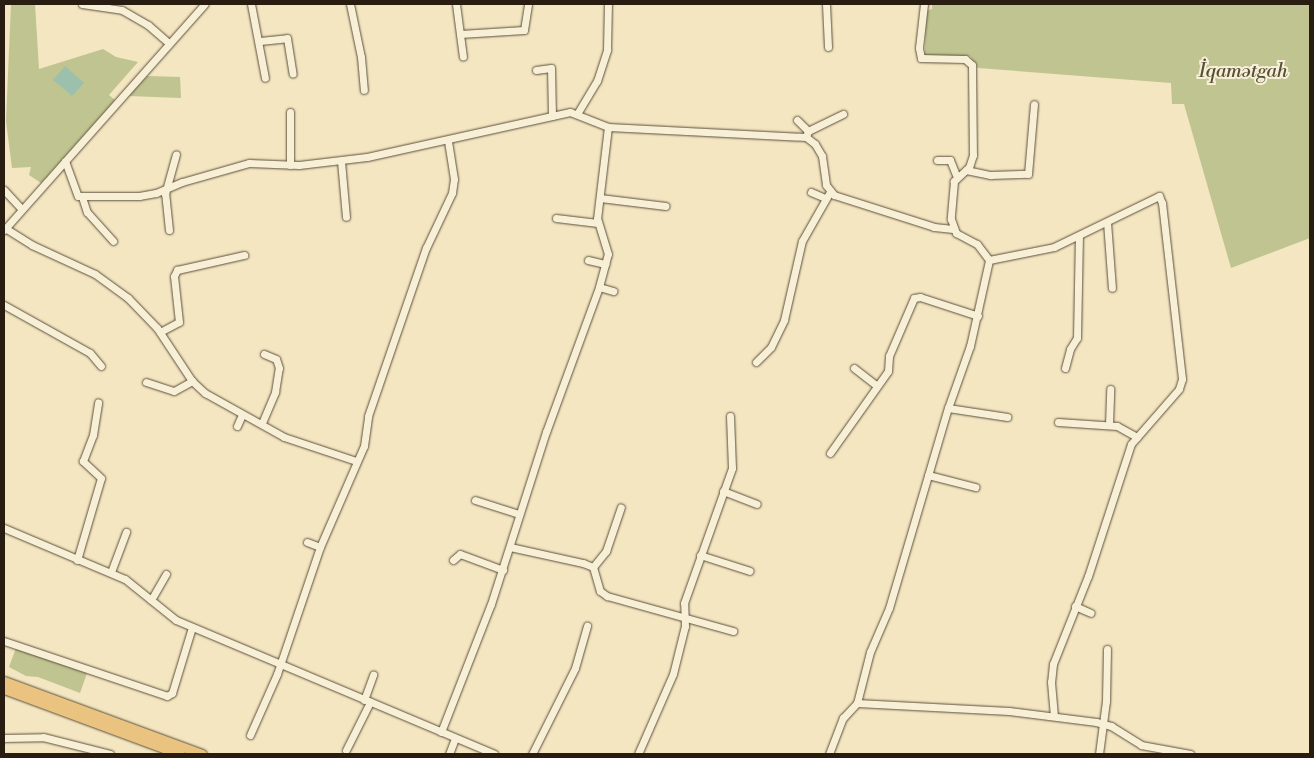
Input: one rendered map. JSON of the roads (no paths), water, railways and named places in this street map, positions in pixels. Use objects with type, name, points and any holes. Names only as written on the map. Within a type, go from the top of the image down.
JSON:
[{"type":"main road","points":[[4,681],[202,754]]},
{"type":"main road","points":[[4,689],[180,754]]},
{"type":"street","points":[[82,4],[95,8],[116,6],[148,25],[169,43]]},
{"type":"street","points":[[205,4],[5,229],[18,238],[105,280],[136,305],[160,332],[192,381],[242,415],[262,423],[284,437],[356,461]]},
{"type":"street","points":[[251,4],[260,41],[265,78]]},
{"type":"street","points":[[350,4],[362,57],[364,90]]},
{"type":"street","points":[[456,4],[463,57]]},
{"type":"street","points":[[460,34],[524,30],[528,4]]},
{"type":"street","points":[[577,114],[597,81],[608,50],[608,4]]},
{"type":"street","points":[[826,4],[828,47]]},
{"type":"street","points":[[924,4],[919,48],[922,58],[965,59],[972,65],[973,154],[966,170],[957,176],[952,190],[953,229]]},
{"type":"street","points":[[260,41],[287,38],[293,74]]},
{"type":"street","points":[[536,70],[551,68],[552,116]]},
{"type":"street","points":[[966,170],[990,175],[1028,174],[1034,104]]},
{"type":"street","points":[[290,112],[290,165]]},
{"type":"street","points":[[65,161],[71,171],[74,192],[82,197],[139,196],[165,190],[249,163],[290,165],[341,161],[448,142],[552,116],[577,114],[608,126],[807,134],[843,114]]},
{"type":"street","points":[[797,120],[822,156],[826,185],[830,192],[879,212],[934,228],[953,229],[976,244],[989,260]]},
{"type":"street","points":[[441,732],[503,570],[519,514],[606,264],[607,250],[598,223],[608,126]]},
{"type":"street","points":[[250,735],[279,664],[320,547],[365,442],[368,416],[426,248],[452,193],[454,179],[448,142]]},
{"type":"street","points":[[169,230],[165,190],[176,154]]},
{"type":"street","points":[[937,160],[950,160],[957,176]]},
{"type":"street","points":[[341,161],[346,217]]},
{"type":"street","points":[[4,190],[22,209]]},
{"type":"street","points":[[811,192],[824,198]]},
{"type":"street","points":[[756,362],[771,347],[784,320],[802,242],[824,198],[830,192]]},
{"type":"street","points":[[989,260],[1045,250],[1159,196],[1162,203],[1182,379],[1179,389],[1136,437],[1051,673],[1054,716]]},
{"type":"street","points":[[82,197],[87,212],[113,241]]},
{"type":"street","points":[[600,198],[666,206]]},
{"type":"street","points":[[556,218],[598,223]]},
{"type":"street","points":[[1107,222],[1112,288]]},
{"type":"street","points":[[1065,368],[1070,349],[1077,338],[1078,236]]},
{"type":"street","points":[[160,332],[179,322],[174,276],[177,270],[244,255]]},
{"type":"street","points":[[588,260],[606,264]]},
{"type":"street","points":[[829,754],[843,718],[857,703],[870,652],[885,620],[910,542],[948,408],[967,358],[978,316],[989,260]]},
{"type":"street","points":[[599,287],[612,291]]},
{"type":"street","points":[[830,453],[888,371],[890,356],[914,298],[920,297],[978,316]]},
{"type":"street","points":[[4,305],[90,353],[101,366]]},
{"type":"street","points":[[262,423],[275,392],[279,368],[276,359],[264,354]]},
{"type":"street","points":[[854,368],[877,386]]},
{"type":"street","points":[[146,382],[174,391],[192,381]]},
{"type":"street","points":[[1109,425],[1110,389]]},
{"type":"street","points":[[77,560],[101,478],[83,461],[93,435],[98,402]]},
{"type":"street","points":[[948,408],[1007,416]]},
{"type":"street","points":[[237,426],[242,415]]},
{"type":"street","points":[[638,754],[673,674],[685,626],[683,616],[684,603],[733,463],[730,416]]},
{"type":"street","points":[[1058,422],[1109,425],[1125,428],[1136,437]]},
{"type":"street","points":[[928,475],[975,487]]},
{"type":"street","points":[[723,491],[757,504]]},
{"type":"street","points":[[475,500],[519,514]]},
{"type":"street","points":[[593,567],[606,551],[621,507]]},
{"type":"street","points":[[4,528],[77,560],[110,572],[137,586],[170,617],[494,754]]},
{"type":"street","points":[[110,572],[126,532]]},
{"type":"street","points":[[307,542],[320,547]]},
{"type":"street","points":[[510,547],[546,556],[558,556],[593,567]]},
{"type":"street","points":[[452,560],[460,554],[503,570]]},
{"type":"street","points":[[700,555],[750,571]]},
{"type":"street","points":[[593,567],[600,590],[607,596],[683,616],[733,632]]},
{"type":"street","points":[[152,600],[166,574]]},
{"type":"street","points":[[1075,606],[1091,613]]},
{"type":"street","points":[[532,754],[575,668],[587,626]]},
{"type":"street","points":[[4,641],[166,696],[172,693],[192,627]]},
{"type":"street","points":[[1099,754],[1103,723],[1107,649]]},
{"type":"street","points":[[346,750],[367,701],[373,675]]},
{"type":"street","points":[[857,703],[913,703],[1054,716],[1103,723],[1141,745],[1181,754],[1190,754]]},
{"type":"street","points":[[4,738],[43,737],[110,754]]},
{"type":"street","points":[[449,754],[455,738]]},
{"type":"park label","name":"İqamətgah","points":[[1243,72]]}]
